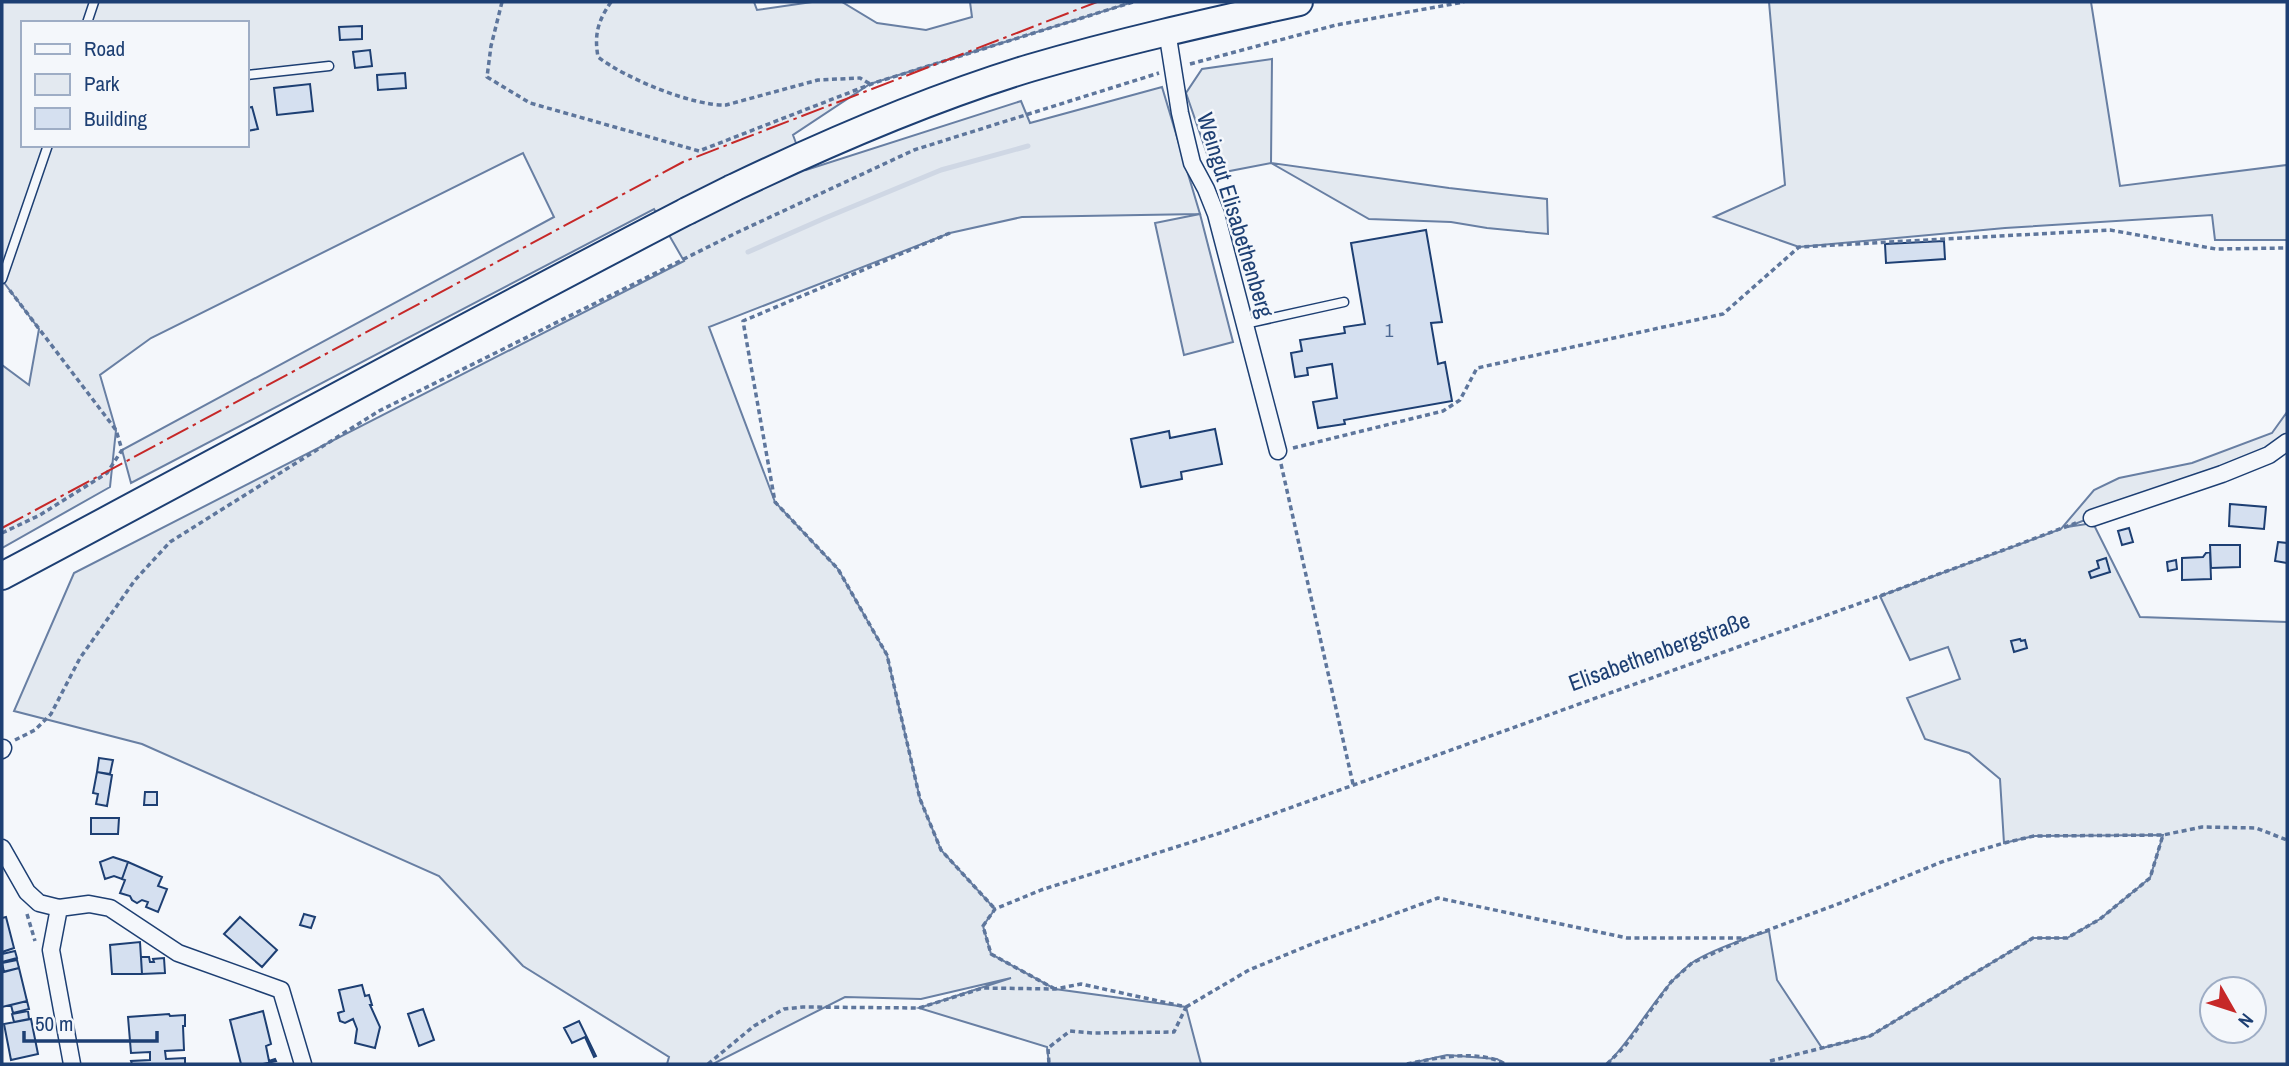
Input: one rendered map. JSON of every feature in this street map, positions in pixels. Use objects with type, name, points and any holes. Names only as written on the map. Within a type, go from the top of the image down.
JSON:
[{"type":"main road","points":[[2,576],[500,308],[687,211],[825,145],[952,94],[1028,69],[1167,31],[1299,2]]},
{"type":"street","name":"Weingut Elisabethenberg","points":[[1167,31],[1180,113],[1192,163],[1216,214],[1278,451]]},
{"type":"street","points":[[2092,518],[2222,474],[2269,455],[2287,442]]},
{"type":"street","points":[[2,848],[27,892],[39,903],[59,908],[89,904],[110,908],[178,953],[281,990],[303,1064]]},
{"type":"street","points":[[59,908],[51,950],[72,1064]]},
{"type":"lane","points":[[88,21],[94,2]]},
{"type":"lane","points":[[248,75],[329,66]]},
{"type":"lane","points":[[2,279],[47,147]]},
{"type":"lane","points":[[1245,324],[1344,302]]},
{"type":"path","points":[[502,2],[491,46],[487,77],[530,103],[699,151],[870,84],[1133,2]]},
{"type":"path","points":[[611,2],[601,18],[595,40],[598,57],[612,68],[682,98],[711,105],[726,105],[818,80],[860,78],[870,84]]},
{"type":"path","points":[[2,749],[35,730],[51,714],[80,658],[135,580],[170,542],[379,411],[736,233],[914,150],[1174,68],[1336,24],[1464,2]]},
{"type":"path","points":[[1353,784],[1278,451],[1443,411],[1460,400],[1477,368],[1723,314],[1799,247],[2110,230],[2216,249],[2287,248]]},
{"type":"path","points":[[950,233],[743,321],[775,502],[838,569],[887,655],[920,799],[941,850],[995,909],[983,926],[991,954],[1055,989]]},
{"type":"path","points":[[2,279],[116,430],[122,450],[107,473],[40,515],[2,533]]},
{"type":"path","name":"Elisabethenbergstraße","points":[[995,909],[1041,890],[1220,833],[2092,518]]},
{"type":"path","points":[[1607,1064],[1625,1046],[1671,982],[1692,963],[1747,938],[1944,861],[2034,836],[2163,835],[2202,827],[2256,828],[2287,840]]},
{"type":"path","points":[[1770,1061],[1870,1036],[2033,938],[2067,938],[2100,919],[2150,878],[2163,835]]},
{"type":"path","points":[[1048,1064],[1048,1048],[1070,1031],[1174,1032],[1186,1007],[1249,970],[1438,898],[1627,939],[1747,938]]},
{"type":"path","points":[[708,1064],[754,1026],[784,1009],[919,1008],[983,988],[1055,989],[1082,984],[1186,1007]]},
{"type":"path","points":[[1407,1064],[1447,1055],[1497,1059],[1505,1064]]},
{"type":"green space","points":[[2,2],[754,2],[757,10],[812,2],[842,2],[877,23],[926,30],[972,17],[970,2],[1133,2],[870,84],[793,135],[806,170],[1021,101],[1030,123],[1162,87],[1200,214],[1022,217],[950,233],[709,327],[775,502],[838,569],[887,655],[920,799],[941,850],[995,909],[983,926],[991,954],[1055,989],[1186,1007],[1201,1064],[1049,1064],[1047,1047],[919,1008],[1011,978],[921,999],[845,997],[713,1064],[667,1064],[669,1057],[523,966],[439,876],[142,744],[14,711],[74,573],[684,261],[654,209],[131,483],[122,450],[554,217],[523,153],[151,338],[100,375],[116,430],[110,487],[2,548],[2,365],[29,385],[39,329],[2,280]]},
{"type":"green space","points":[[1769,2],[2091,2],[2120,186],[2287,165],[2287,240],[2215,240],[2212,215],[2005,228],[1799,247],[1714,217],[1785,185]]},
{"type":"green space","points":[[1272,59],[1271,163],[1214,174],[1186,93],[1202,69]]},
{"type":"green space","points":[[1271,163],[1547,199],[1548,234],[1451,222],[1369,219]]},
{"type":"green space","points":[[2287,412],[2287,442],[2067,527],[2093,523],[2140,617],[2287,622],[2287,1064],[1607,1064],[1666,988],[1689,965],[1716,950],[1750,937],[1769,931],[1777,980],[1822,1048],[1870,1036],[2033,938],[2067,938],[2100,919],[2150,878],[2163,835],[2034,836],[2004,843],[2000,779],[1969,753],[1925,739],[1907,698],[1960,679],[1948,647],[1910,660],[1880,596],[2061,529],[2094,490],[2119,478],[2192,463],[2272,433]]},
{"type":"green space","points":[[1447,1055],[1497,1059],[1505,1064],[1407,1064]]},
{"type":"shaded area","points":[[1200,214],[1233,342],[1184,355],[1155,223]]},
{"type":"building","points":[[362,26],[362,39],[340,40],[339,27]]},
{"type":"building","points":[[370,50],[372,66],[355,68],[353,52]]},
{"type":"building","points":[[405,73],[406,88],[378,90],[377,75]]},
{"type":"building","points":[[310,84],[313,111],[277,115],[274,88]]},
{"type":"building","points":[[252,107],[258,129],[248,131],[248,108]]},
{"type":"building","points":[[1426,230],[1442,322],[1431,323],[1438,364],[1445,362],[1452,401],[1344,420],[1345,424],[1318,428],[1313,402],[1337,398],[1332,364],[1307,368],[1308,375],[1295,377],[1291,353],[1302,351],[1300,340],[1345,333],[1344,327],[1365,324],[1351,243]]},
{"type":"building","points":[[1944,241],[1945,259],[1886,263],[1885,244]]},
{"type":"building","points":[[1215,429],[1222,464],[1181,472],[1182,479],[1141,487],[1131,439],[1169,431],[1170,438]]},
{"type":"building","points":[[2230,504],[2266,507],[2264,529],[2229,526]]},
{"type":"building","points":[[2129,528],[2133,542],[2122,545],[2118,531]]},
{"type":"building","points":[[2278,542],[2287,543],[2287,563],[2275,561]]},
{"type":"building","points":[[2210,545],[2240,545],[2240,567],[2211,568]]},
{"type":"building","points":[[2210,552],[2211,579],[2182,580],[2182,558],[2203,557]]},
{"type":"building","points":[[2106,558],[2110,572],[2091,578],[2089,572],[2099,568],[2097,561]]},
{"type":"building","points":[[2176,560],[2177,569],[2168,571],[2167,562]]},
{"type":"building","points":[[2025,640],[2027,648],[2014,652],[2011,641]]},
{"type":"building","points":[[99,758],[113,760],[110,774],[97,772]]},
{"type":"building","points":[[97,772],[112,775],[107,806],[96,804],[98,794],[93,793]]},
{"type":"building","points":[[145,792],[157,792],[157,805],[144,805]]},
{"type":"building","points":[[91,818],[119,818],[118,834],[91,834]]},
{"type":"building","points":[[113,857],[128,862],[122,879],[114,876],[105,879],[100,862]]},
{"type":"building","points":[[128,862],[162,877],[158,886],[167,889],[158,912],[146,907],[148,902],[142,900],[137,903],[130,896],[120,893]]},
{"type":"building","points":[[304,914],[315,917],[311,928],[300,925]]},
{"type":"building","points":[[6,917],[14,948],[2,952],[2,918]]},
{"type":"building","points":[[240,917],[277,950],[262,967],[224,934]]},
{"type":"building","points":[[140,942],[142,974],[112,974],[110,945]]},
{"type":"building","points":[[15,951],[17,958],[2,962],[2,954]]},
{"type":"building","points":[[141,957],[149,957],[150,962],[164,958],[165,973],[142,974]]},
{"type":"building","points":[[17,960],[19,968],[4,972],[2,963]]},
{"type":"building","points":[[19,968],[27,1001],[2,1007],[2,972]]},
{"type":"building","points":[[362,985],[365,996],[369,995],[370,1005],[380,1027],[375,1048],[355,1043],[357,1029],[353,1019],[345,1023],[340,1021],[338,1013],[344,1011],[339,990]]},
{"type":"building","points":[[27,1001],[29,1009],[13,1013],[11,1005]]},
{"type":"building","points":[[423,1009],[434,1040],[419,1046],[408,1014]]},
{"type":"building","points":[[28,1011],[29,1019],[14,1022],[12,1014]]},
{"type":"building","points":[[263,1011],[271,1044],[266,1046],[269,1061],[276,1061],[241,1064],[230,1020]]},
{"type":"building","points":[[185,1015],[184,1050],[165,1051],[166,1059],[185,1058],[185,1064],[132,1064],[131,1061],[150,1060],[150,1052],[131,1053],[128,1017]]},
{"type":"building","points":[[31,1019],[38,1054],[11,1060],[4,1024]]},
{"type":"building","points":[[579,1021],[596,1056],[594,1057],[585,1037],[572,1043],[564,1028]]},
{"type":"waterway","points":[[748,252],[941,170],[1028,146]]},
{"type":"power","points":[[2,528],[683,162],[1097,2]]}]
